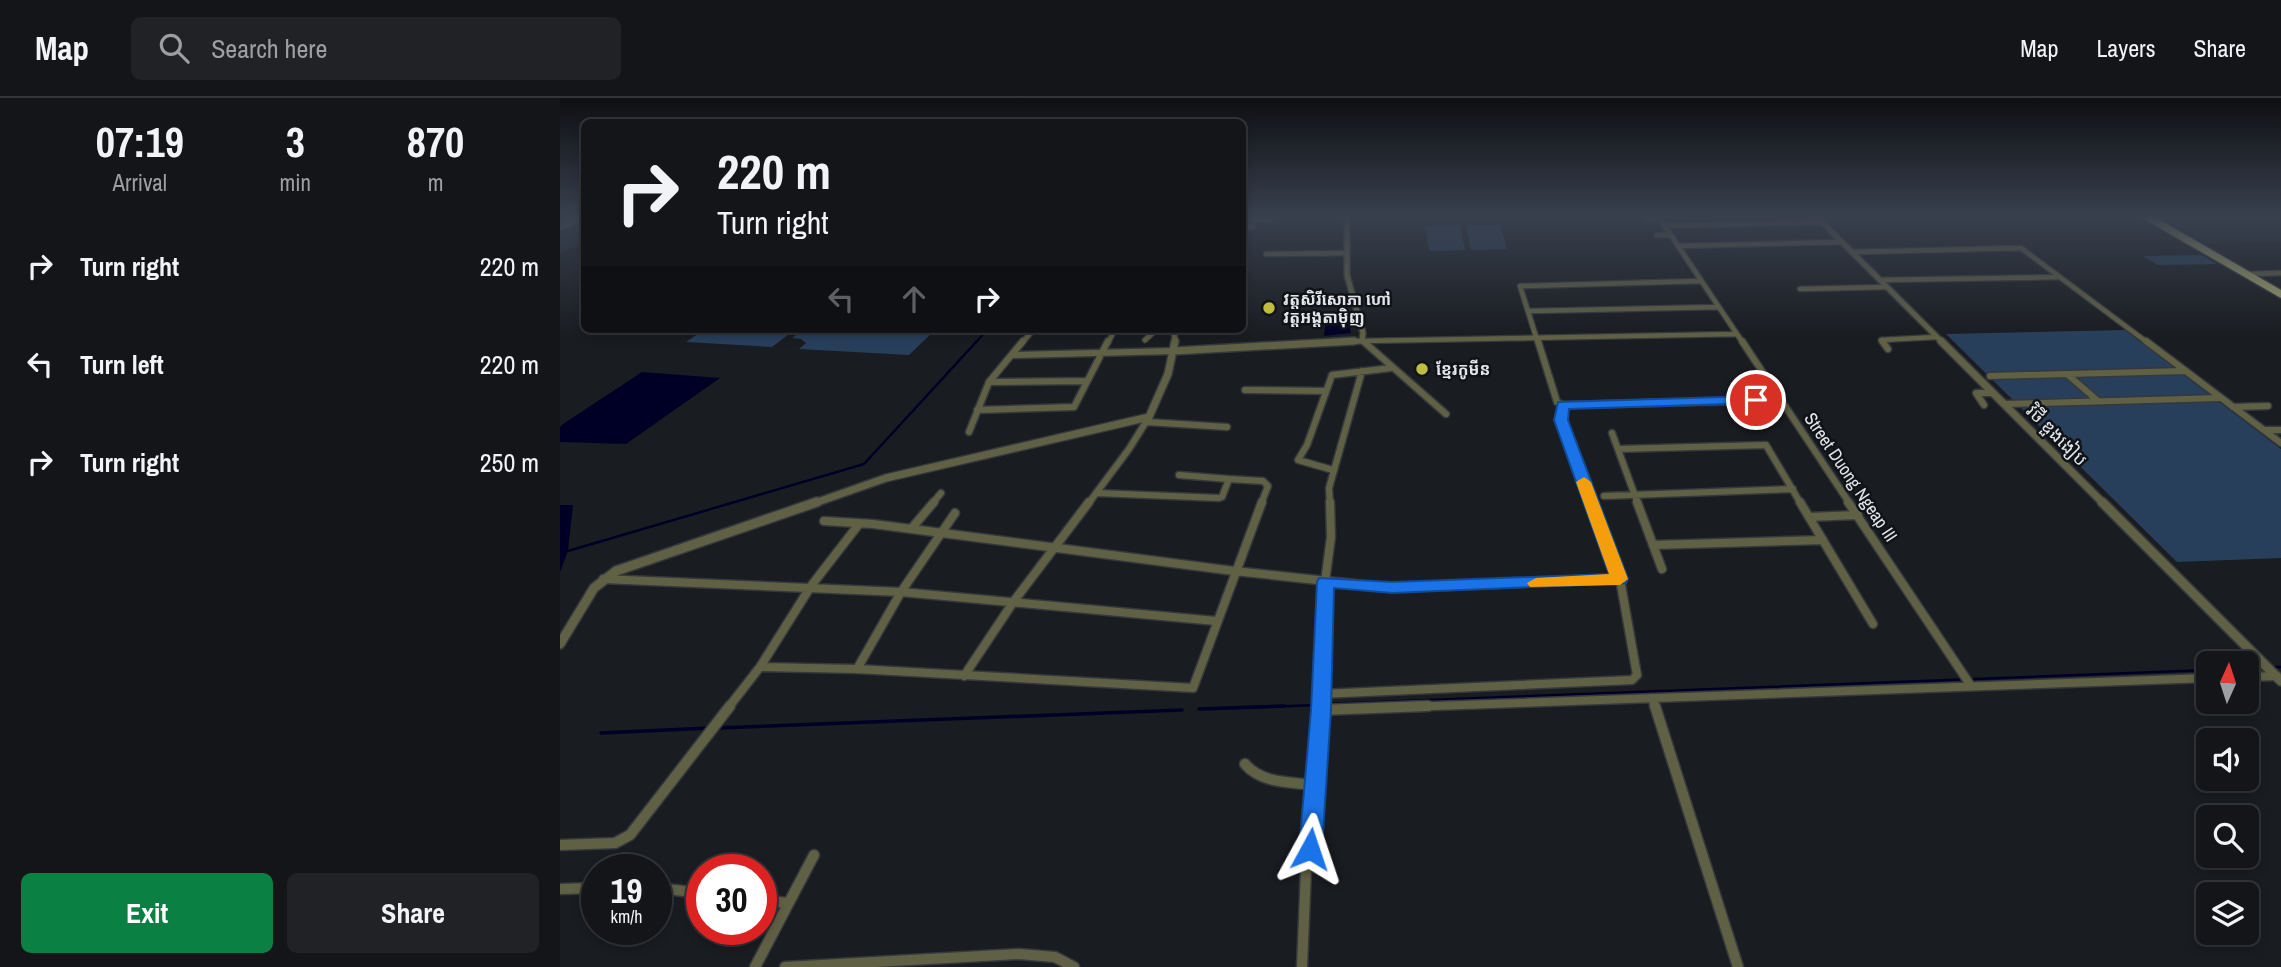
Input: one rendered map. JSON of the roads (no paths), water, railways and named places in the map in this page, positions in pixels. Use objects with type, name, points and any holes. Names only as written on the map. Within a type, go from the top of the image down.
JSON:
[{"type":"main road","points":[[2220,257],[2281,288]]},
{"type":"main road","points":[[2223,257],[2281,294]]},
{"type":"street","points":[[1347,257],[1347,275],[1363,333],[1362,341]]},
{"type":"street","name":"Street Duong Ngeap III","points":[[1685,257],[1971,685]]},
{"type":"street","name":"វិថី ឌួងងៀប","points":[[1856,257],[2278,676]]},
{"type":"street","points":[[2032,257],[2281,443]]},
{"type":"street","points":[[2254,275],[2281,275]]},
{"type":"street","points":[[1880,280],[2059,277]]},
{"type":"street","points":[[1701,281],[1522,284],[1520,286],[1557,402],[1563,405],[1780,400]]},
{"type":"street","points":[[1800,289],[1886,287]]},
{"type":"street","points":[[1530,311],[1719,307]]},
{"type":"street","points":[[969,432],[989,382],[1031,333]]},
{"type":"street","points":[[977,410],[1076,406],[1113,333]]},
{"type":"street","points":[[1145,340],[1153,333]]},
{"type":"street","points":[[964,676],[1014,601],[1097,493],[1148,420],[1174,351],[1174,333]]},
{"type":"street","points":[[1013,355],[1101,354],[1362,341],[1737,334]]},
{"type":"street","points":[[1888,349],[1881,340],[1937,337]]},
{"type":"street","points":[[1362,341],[1446,414]]},
{"type":"street","points":[[1333,470],[1298,460],[1307,445],[1332,375],[1391,368]]},
{"type":"street","points":[[1990,376],[2185,371]]},
{"type":"street","points":[[1301,967],[1306,869],[1310,849],[1321,702],[1325,582],[1331,537],[1329,488],[1362,372]]},
{"type":"street","points":[[2067,374],[2099,402]]},
{"type":"street","points":[[989,382],[1087,381]]},
{"type":"street","points":[[1245,390],[1326,391]]},
{"type":"street","points":[[1984,405],[1976,393],[1993,393]]},
{"type":"street","points":[[2004,404],[2221,398]]},
{"type":"street","points":[[1321,702],[1574,685],[1632,680],[1637,675],[1620,579],[1561,420],[1563,405]]},
{"type":"street","points":[[2232,407],[2268,405]]},
{"type":"street","points":[[560,644],[594,588],[616,571],[886,478],[1148,420],[1227,427]]},
{"type":"street","points":[[2264,430],[2281,430]]},
{"type":"street","points":[[1612,433],[1662,569]]},
{"type":"street","points":[[1618,449],[1766,445],[1873,624]]},
{"type":"street","points":[[760,667],[857,669],[1193,688],[1234,571],[1268,486],[1264,481],[1179,475]]},
{"type":"street","points":[[1097,493],[1219,498],[1222,497],[1229,479]]},
{"type":"street","points":[[1604,496],[1793,489]]},
{"type":"street","points":[[911,529],[942,494]]},
{"type":"street","points":[[857,669],[901,592],[955,513]]},
{"type":"street","points":[[1808,515],[1856,513]]},
{"type":"street","points":[[824,521],[1056,546],[1234,571],[1392,588],[1620,579]]},
{"type":"street","points":[[560,845],[615,843],[630,835],[760,667],[811,586],[859,524]]},
{"type":"street","points":[[1653,545],[1823,540]]},
{"type":"street","points":[[603,579],[901,592],[1216,621]]},
{"type":"street","points":[[2259,677],[2278,676]]},
{"type":"street","points":[[1321,702],[1653,698],[2196,678]]},
{"type":"street","points":[[1653,698],[1738,967]]},
{"type":"street","points":[[1245,764],[1249,771],[1260,777],[1315,785]]},
{"type":"street","points":[[755,967],[814,855]]},
{"type":"street","points":[[560,889],[581,888]]},
{"type":"street","points":[[777,902],[788,903]]},
{"type":"street","points":[[785,967],[1018,954],[1066,960],[1074,967]]},
{"type":"waterway","points":[[975,343],[984,333]]},
{"type":"waterway","points":[[568,551],[864,464],[977,341]]},
{"type":"waterway","points":[[2259,667],[2265,667]]},
{"type":"waterway","points":[[2271,667],[2281,667]]},
{"type":"waterway","points":[[1325,704],[2196,670]]},
{"type":"waterway","points":[[1232,708],[1318,705]]},
{"type":"waterway","points":[[1199,709],[1284,706]]},
{"type":"waterway","points":[[716,728],[1182,710]]},
{"type":"waterway","points":[[601,733],[710,728]]},
{"type":"place","name":"វត្តសិរីសោភា ហៅ វត្តអង្តតាម៉ិញ","points":[[1269,308]]},
{"type":"place","name":"ខ្មែរកូមីន","points":[[1422,369]]}]
